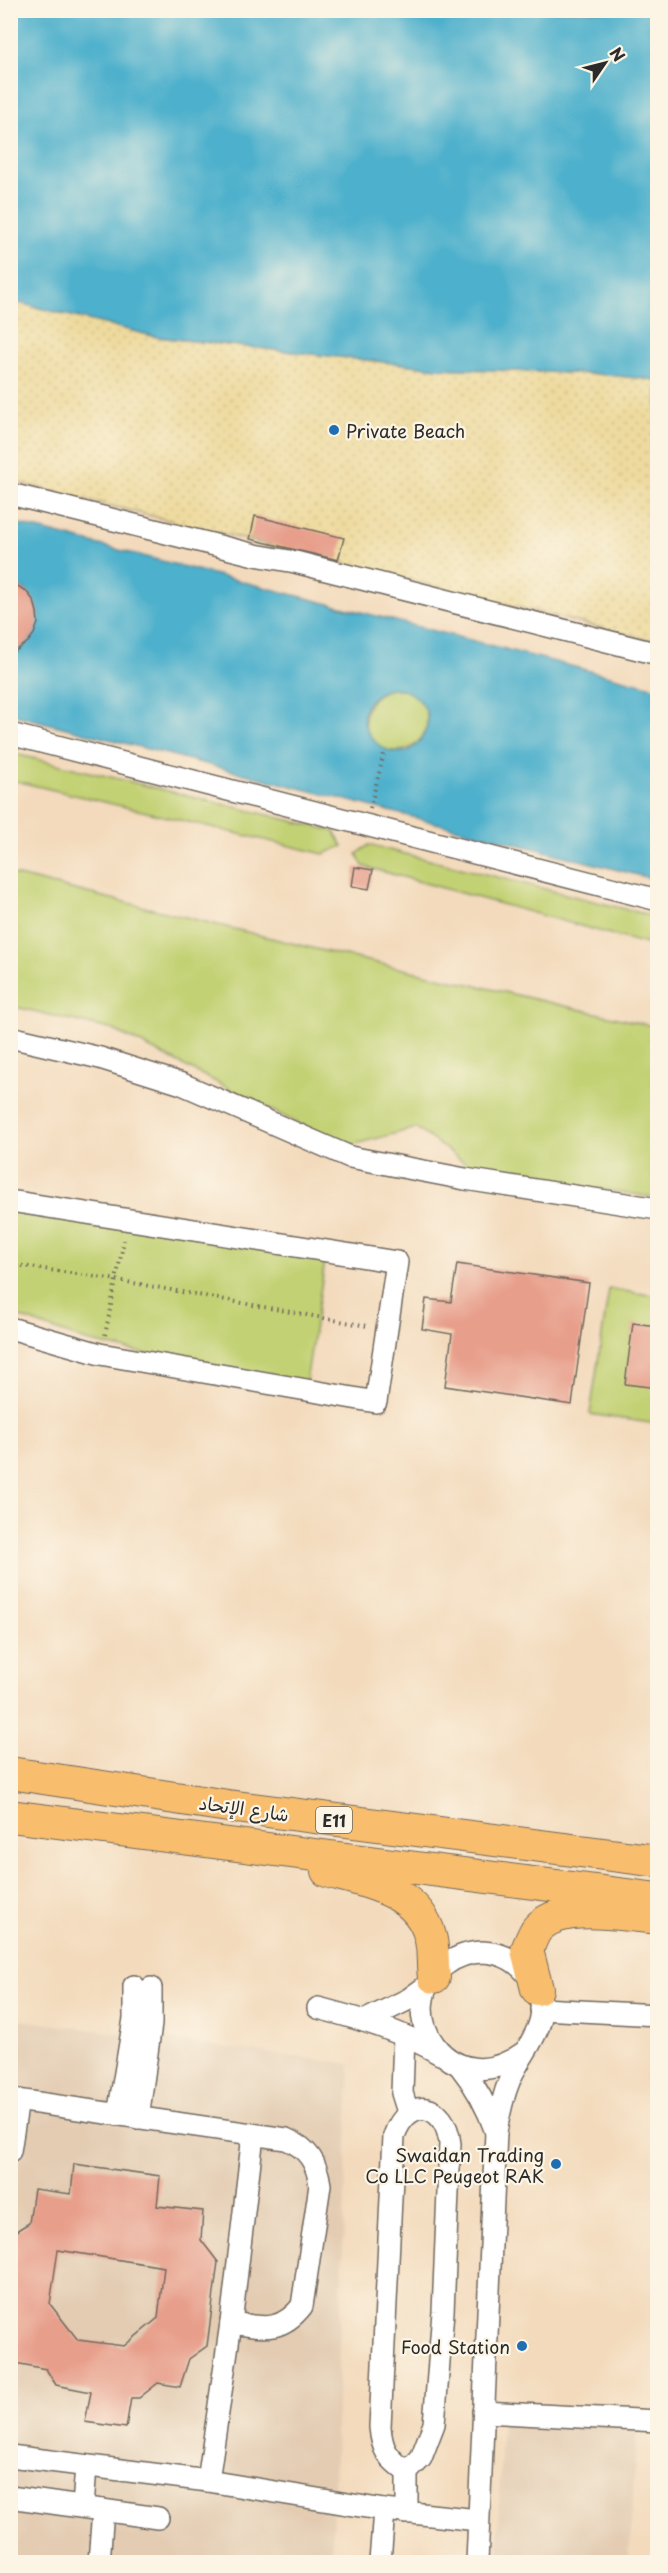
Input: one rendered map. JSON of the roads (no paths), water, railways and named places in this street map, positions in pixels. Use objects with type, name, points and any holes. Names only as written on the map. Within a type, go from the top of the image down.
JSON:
[{"type":"highway","name":"شارع الإتحاد","points":[[10,1773],[228,1806],[657,1861]]},
{"type":"highway","name":"شارع الإتحاد","points":[[10,1816],[657,1899]]},
{"type":"highway","points":[[228,1843],[370,1884],[402,1896],[420,1912],[431,1936],[431,1981]]},
{"type":"highway","points":[[539,1999],[527,1950],[537,1929],[554,1915],[575,1912],[657,1917]]},
{"type":"street","points":[[10,494],[255,555],[295,562],[657,654]]},
{"type":"street","points":[[10,734],[657,900]]},
{"type":"street","points":[[10,1037],[100,1058],[182,1084],[350,1157],[465,1179],[657,1209]]},
{"type":"street","points":[[10,1201],[397,1262],[376,1402],[100,1354],[10,1328]]},
{"type":"street","points":[[477,2562],[496,2132],[501,2105],[510,2078],[534,2041],[540,2025],[539,1999],[527,1972],[512,1959],[494,1952],[474,1952],[455,1958],[439,1969],[431,1981],[423,2005],[425,2025],[432,2042],[479,2093],[496,2132]]},
{"type":"street","points":[[364,2021],[409,1999],[431,1981]]},
{"type":"street","points":[[128,2116],[134,2019],[143,1987]]},
{"type":"street","points":[[539,1999],[657,2015]]},
{"type":"street","points":[[318,2007],[404,2036],[451,2061],[476,2070],[494,2069],[524,2054]]},
{"type":"street","points":[[404,2036],[402,2093],[408,2112]]},
{"type":"street","points":[[10,2151],[14,2099],[286,2139],[296,2144],[313,2160],[318,2170],[320,2186],[302,2306],[290,2320],[268,2328],[231,2322]]},
{"type":"street","points":[[407,2472],[390,2460],[381,2442],[380,2427],[394,2136],[399,2122],[408,2112],[418,2109],[437,2113],[449,2130],[450,2144],[443,2312],[434,2424],[422,2458],[407,2472],[407,2513]]},
{"type":"street","points":[[208,2481],[231,2322],[254,2135]]},
{"type":"street","points":[[483,2412],[657,2421]]},
{"type":"street","points":[[10,2456],[208,2481],[384,2510],[478,2520]]},
{"type":"street","points":[[86,2466],[99,2562]]},
{"type":"street","points":[[10,2497],[158,2518]]},
{"type":"street","points":[[380,2562],[384,2510]]},
{"type":"water","points":[[11,10],[657,11],[657,380],[597,374],[438,368],[157,337],[11,301]]},
{"type":"water","points":[[10,522],[657,688],[657,880],[11,714],[11,652],[22,647],[30,638],[37,617],[36,606],[31,597],[23,589],[11,584]],"holes":[[[392,688],[416,697],[422,703],[426,710],[427,727],[423,736],[411,749],[397,752],[383,748],[372,738],[365,725],[365,711],[373,698]]]},
{"type":"place","name":"Private Beach","points":[[334,430]]},
{"type":"place","name":"Swaidan Trading Co LLC Peugeot RAK","points":[[556,2164]]},
{"type":"place","name":"Food Station","points":[[522,2346]]}]
